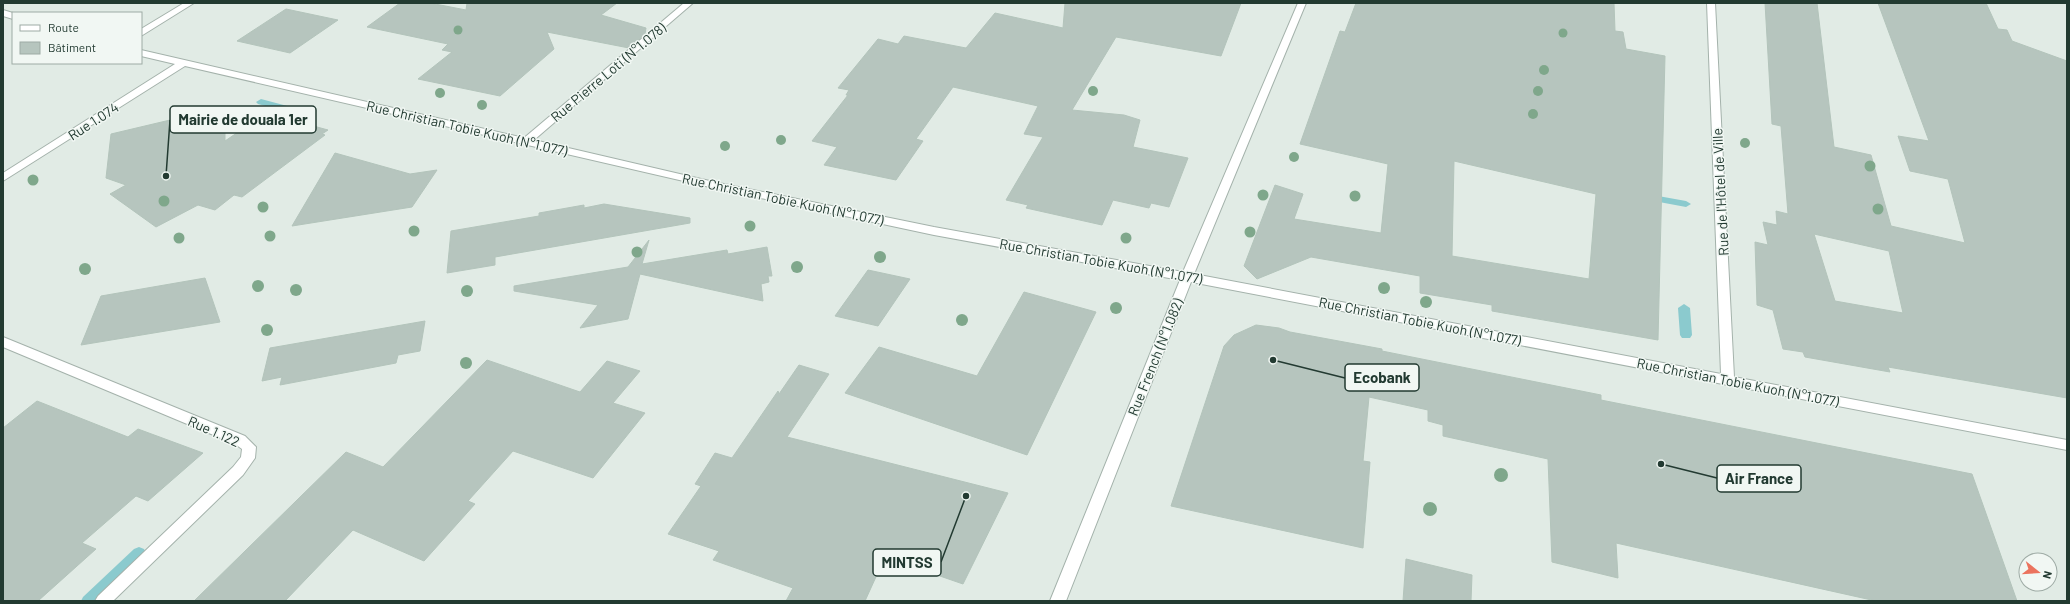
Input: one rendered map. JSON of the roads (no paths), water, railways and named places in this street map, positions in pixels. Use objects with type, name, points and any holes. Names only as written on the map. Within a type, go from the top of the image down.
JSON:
[{"type":"street","points":[[142,32],[190,3]]},
{"type":"street","name":"Rue Pierre Loti (N°1.078)","points":[[527,141],[689,3]]},
{"type":"street","name":"Rue French (N°1.082)","points":[[1058,601],[1187,277],[1302,3]]},
{"type":"street","name":"Rue de l'Hôtel de Ville","points":[[1712,3],[1728,380]]},
{"type":"street","name":"Rue Christian Tobie Kuoh (N°1.077)","points":[[142,53],[714,185],[934,231],[1187,277],[2067,445]]},
{"type":"street","name":"Rue 1.074","points":[[3,178],[184,63]]},
{"type":"street","name":"Rue 1.122","points":[[3,342],[240,440],[249,447],[248,458],[238,471],[103,601]]},
{"type":"waterway","points":[[261,102],[288,109]]},
{"type":"waterway","points":[[1647,197],[1686,204]]},
{"type":"waterway","points":[[1684,308],[1686,335]]},
{"type":"waterway","points":[[88,601],[139,553]]},
{"type":"place","name":"Mairie de douala 1er","points":[[166,176]]},
{"type":"place","name":"Ecobank","points":[[1273,360]]},
{"type":"place","name":"Air France","points":[[1661,464]]},
{"type":"place","name":"MINTSS","points":[[966,496]]}]
